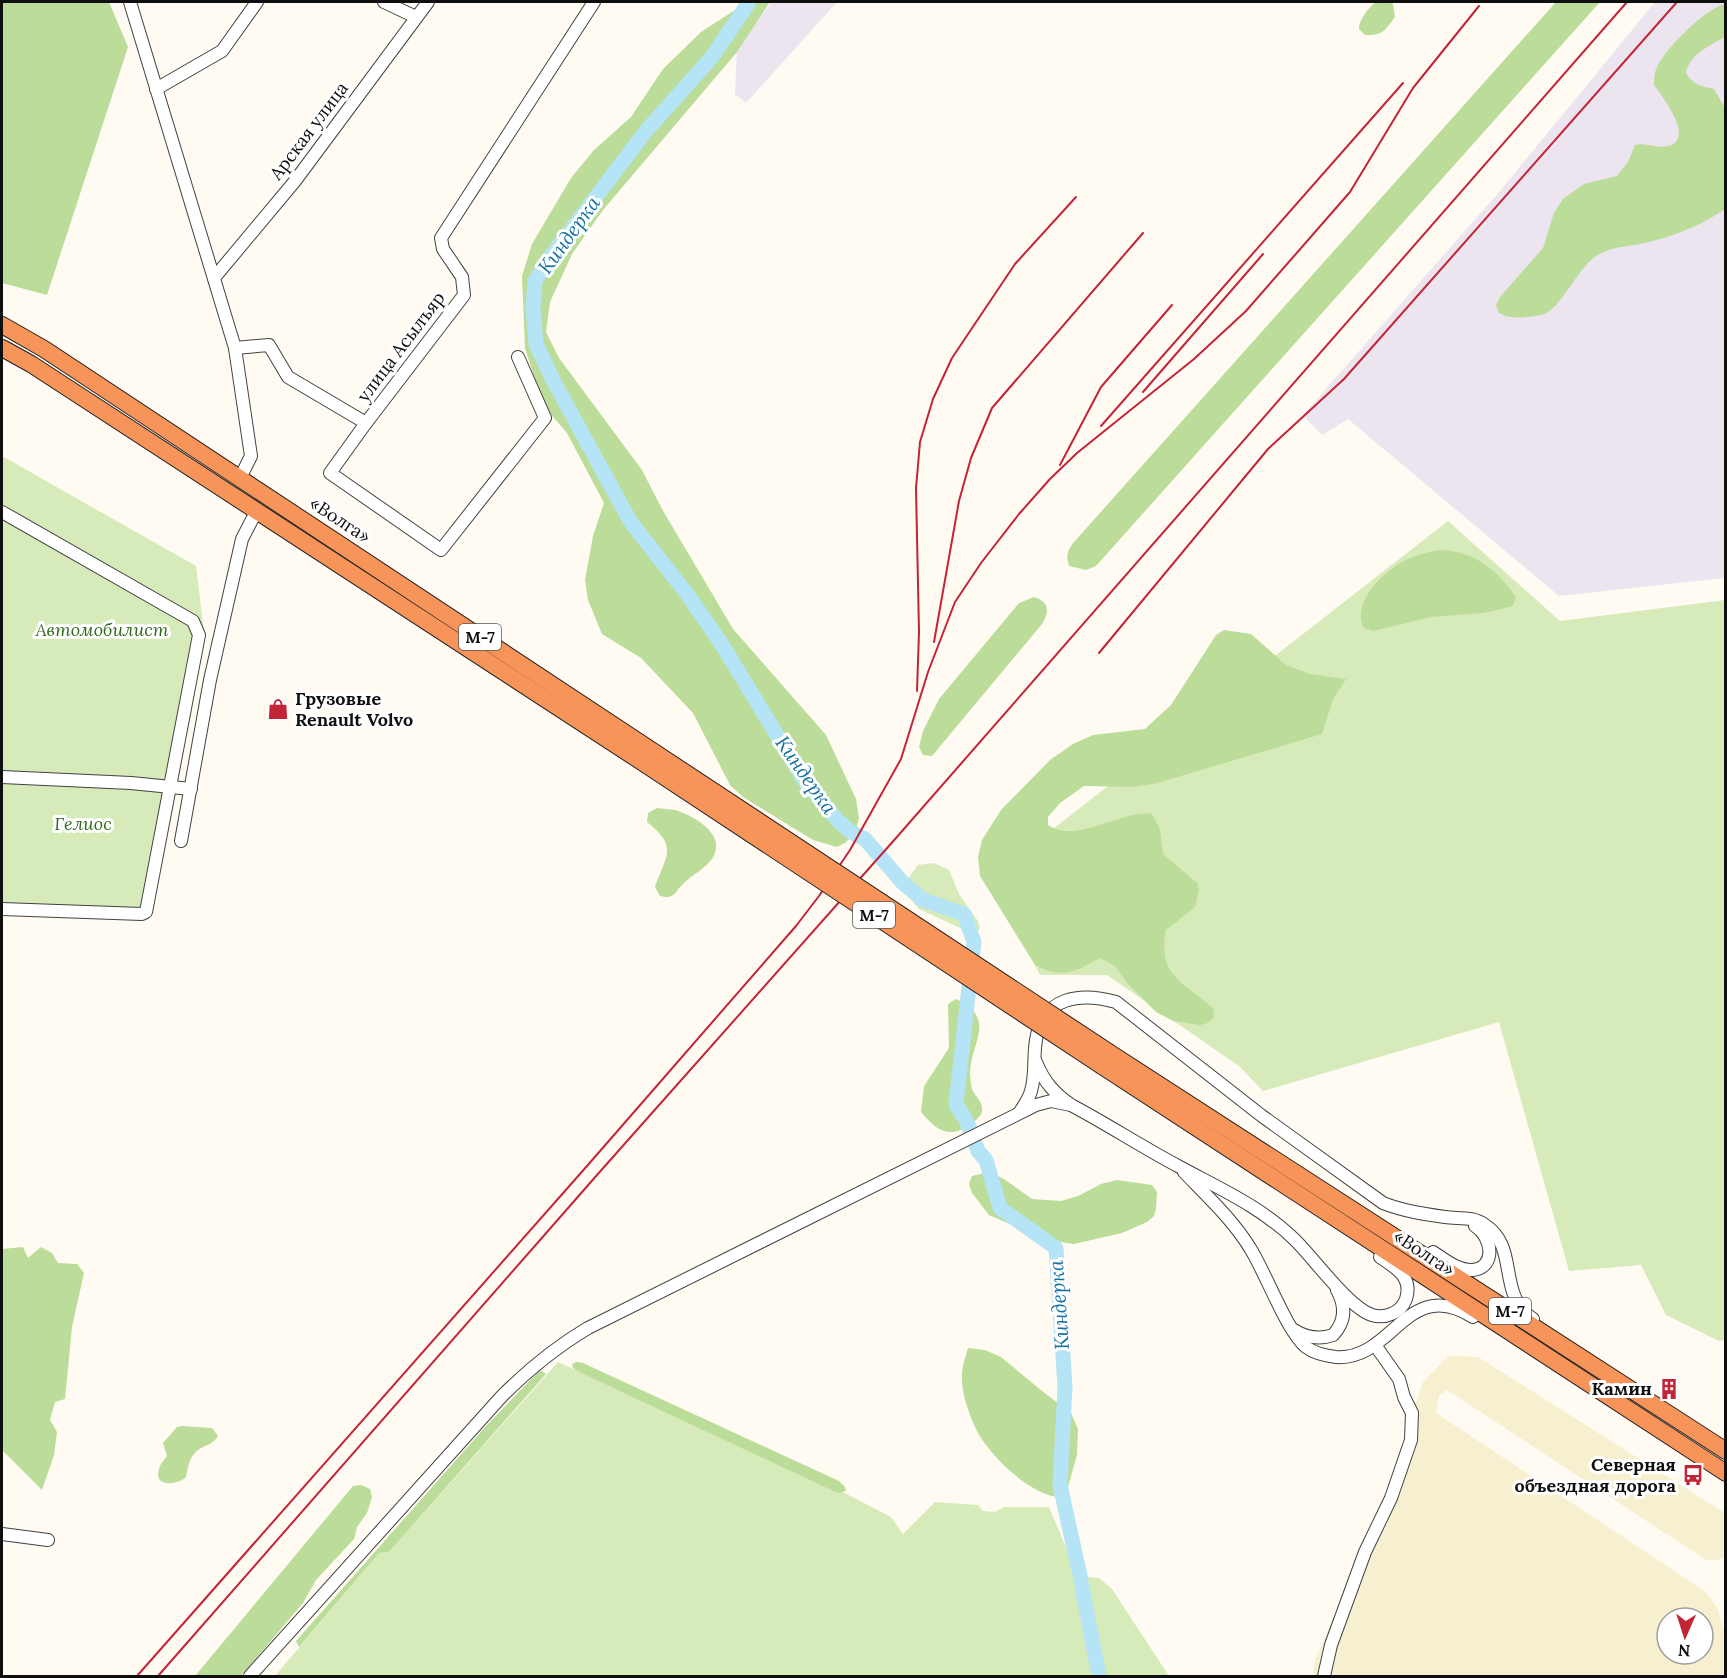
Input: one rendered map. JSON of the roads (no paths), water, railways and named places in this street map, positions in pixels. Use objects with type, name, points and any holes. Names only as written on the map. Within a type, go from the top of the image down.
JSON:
[{"type":"highway","name":"«Волга»","points":[[2,325],[44,349],[240,478],[650,758]]},
{"type":"highway","name":"М-7","points":[[2,348],[31,364],[256,512],[650,758],[1106,1059]]},
{"type":"highway","name":"«Волга»","points":[[1106,1059],[1343,1224],[1725,1473]]},
{"type":"highway","name":"«Волга»","points":[[1106,1059],[1399,1239],[1725,1451]]},
{"type":"street","points":[[130,2],[235,348],[251,456],[240,478]]},
{"type":"street","points":[[156,89],[222,51],[257,2]]},
{"type":"street","points":[[384,2],[416,17]]},
{"type":"street","name":"Арская улица","points":[[214,278],[295,181],[428,2]]},
{"type":"street","name":"улица Асылъяр","points":[[235,348],[269,345],[288,377],[366,423],[464,295],[462,278],[442,249],[441,237],[594,2]]},
{"type":"street","points":[[366,423],[330,473],[441,550],[545,418],[518,357]]},
{"type":"street","points":[[2,512],[193,621],[199,635],[146,912],[142,914],[2,909]]},
{"type":"street","points":[[181,841],[210,680],[242,539],[256,512]]},
{"type":"street","points":[[2,777],[191,789]]},
{"type":"street","points":[[1019,1113],[1030,1095],[1034,1081],[1037,1032],[1045,1017],[1056,1004],[1070,999],[1096,996],[1116,1002],[1262,1116],[1383,1203],[1399,1209],[1470,1218],[1486,1225],[1504,1247],[1509,1281],[1516,1303],[1526,1315],[1566,1341],[1582,1357]]},
{"type":"street","points":[[1035,1058],[1050,1089],[1071,1105],[1176,1165],[1226,1190],[1275,1223],[1293,1238],[1351,1300],[1372,1315],[1389,1315],[1396,1312],[1406,1300],[1407,1286],[1404,1276],[1343,1224]]},
{"type":"street","points":[[250,1677],[502,1396],[530,1368],[554,1349],[588,1328],[1019,1113],[1043,1102],[1052,1101],[1071,1105]]},
{"type":"street","points":[[1176,1165],[1214,1203],[1249,1246],[1291,1328],[1307,1347],[1327,1356],[1357,1355],[1374,1345],[1421,1309],[1433,1305],[1449,1305],[1509,1339],[1532,1347]]},
{"type":"street","points":[[1399,1239],[1426,1248],[1458,1267],[1473,1270],[1480,1267],[1488,1258],[1489,1241],[1480,1229],[1449,1217]]},
{"type":"street","points":[[1291,1328],[1302,1335],[1314,1338],[1326,1338],[1338,1330],[1343,1317],[1343,1301],[1332,1281]]},
{"type":"street","points":[[1324,1677],[1331,1645],[1365,1552],[1391,1498],[1411,1440],[1412,1413],[1399,1379],[1374,1345]]},
{"type":"street","points":[[2,1534],[48,1540]]},
{"type":"waterway","name":"Киндерка","points":[[749,2],[712,57],[646,131],[551,256],[535,281],[533,308],[536,344],[553,380],[630,521],[687,594],[721,643],[806,783],[839,822],[851,832],[865,839],[902,882],[923,900],[964,914],[974,942],[956,1104],[967,1122],[978,1151],[986,1160],[1000,1208],[1056,1248],[1065,1387],[1060,1485],[1081,1580]]},
{"type":"waterway","name":"Киндерка","points":[[1082,1587],[1099,1676]]},
{"type":"railway","points":[[158,1676],[896,838],[1627,2]]},
{"type":"railway","points":[[1099,653],[1268,449],[1344,379],[1677,2]]},
{"type":"railway","points":[[137,1676],[796,926],[850,850],[901,759],[928,672],[955,602],[981,563],[1019,514],[1077,453],[1194,359],[1246,311],[1350,192],[1413,88],[1479,6]]},
{"type":"railway","points":[[1101,426],[1403,83]]},
{"type":"railway","points":[[917,691],[919,632],[916,488],[920,442],[933,399],[952,358],[1015,264],[1076,197]]},
{"type":"railway","points":[[934,642],[959,501],[971,458],[992,408],[1143,233]]},
{"type":"railway","points":[[1143,392],[1263,254]]},
{"type":"railway","points":[[1060,465],[1101,387],[1172,305]]},
{"type":"place","name":"Грузовые Renault Volvo","points":[[278,709]]},
{"type":"place","name":"Камин","points":[[1669,1389]]},
{"type":"place","name":"Северная объездная дорога","points":[[1693,1475]]},
{"type":"park label","name":"Автомобилист","points":[[102,630]]},
{"type":"park label","name":"Гелиос","points":[[83,824]]}]
